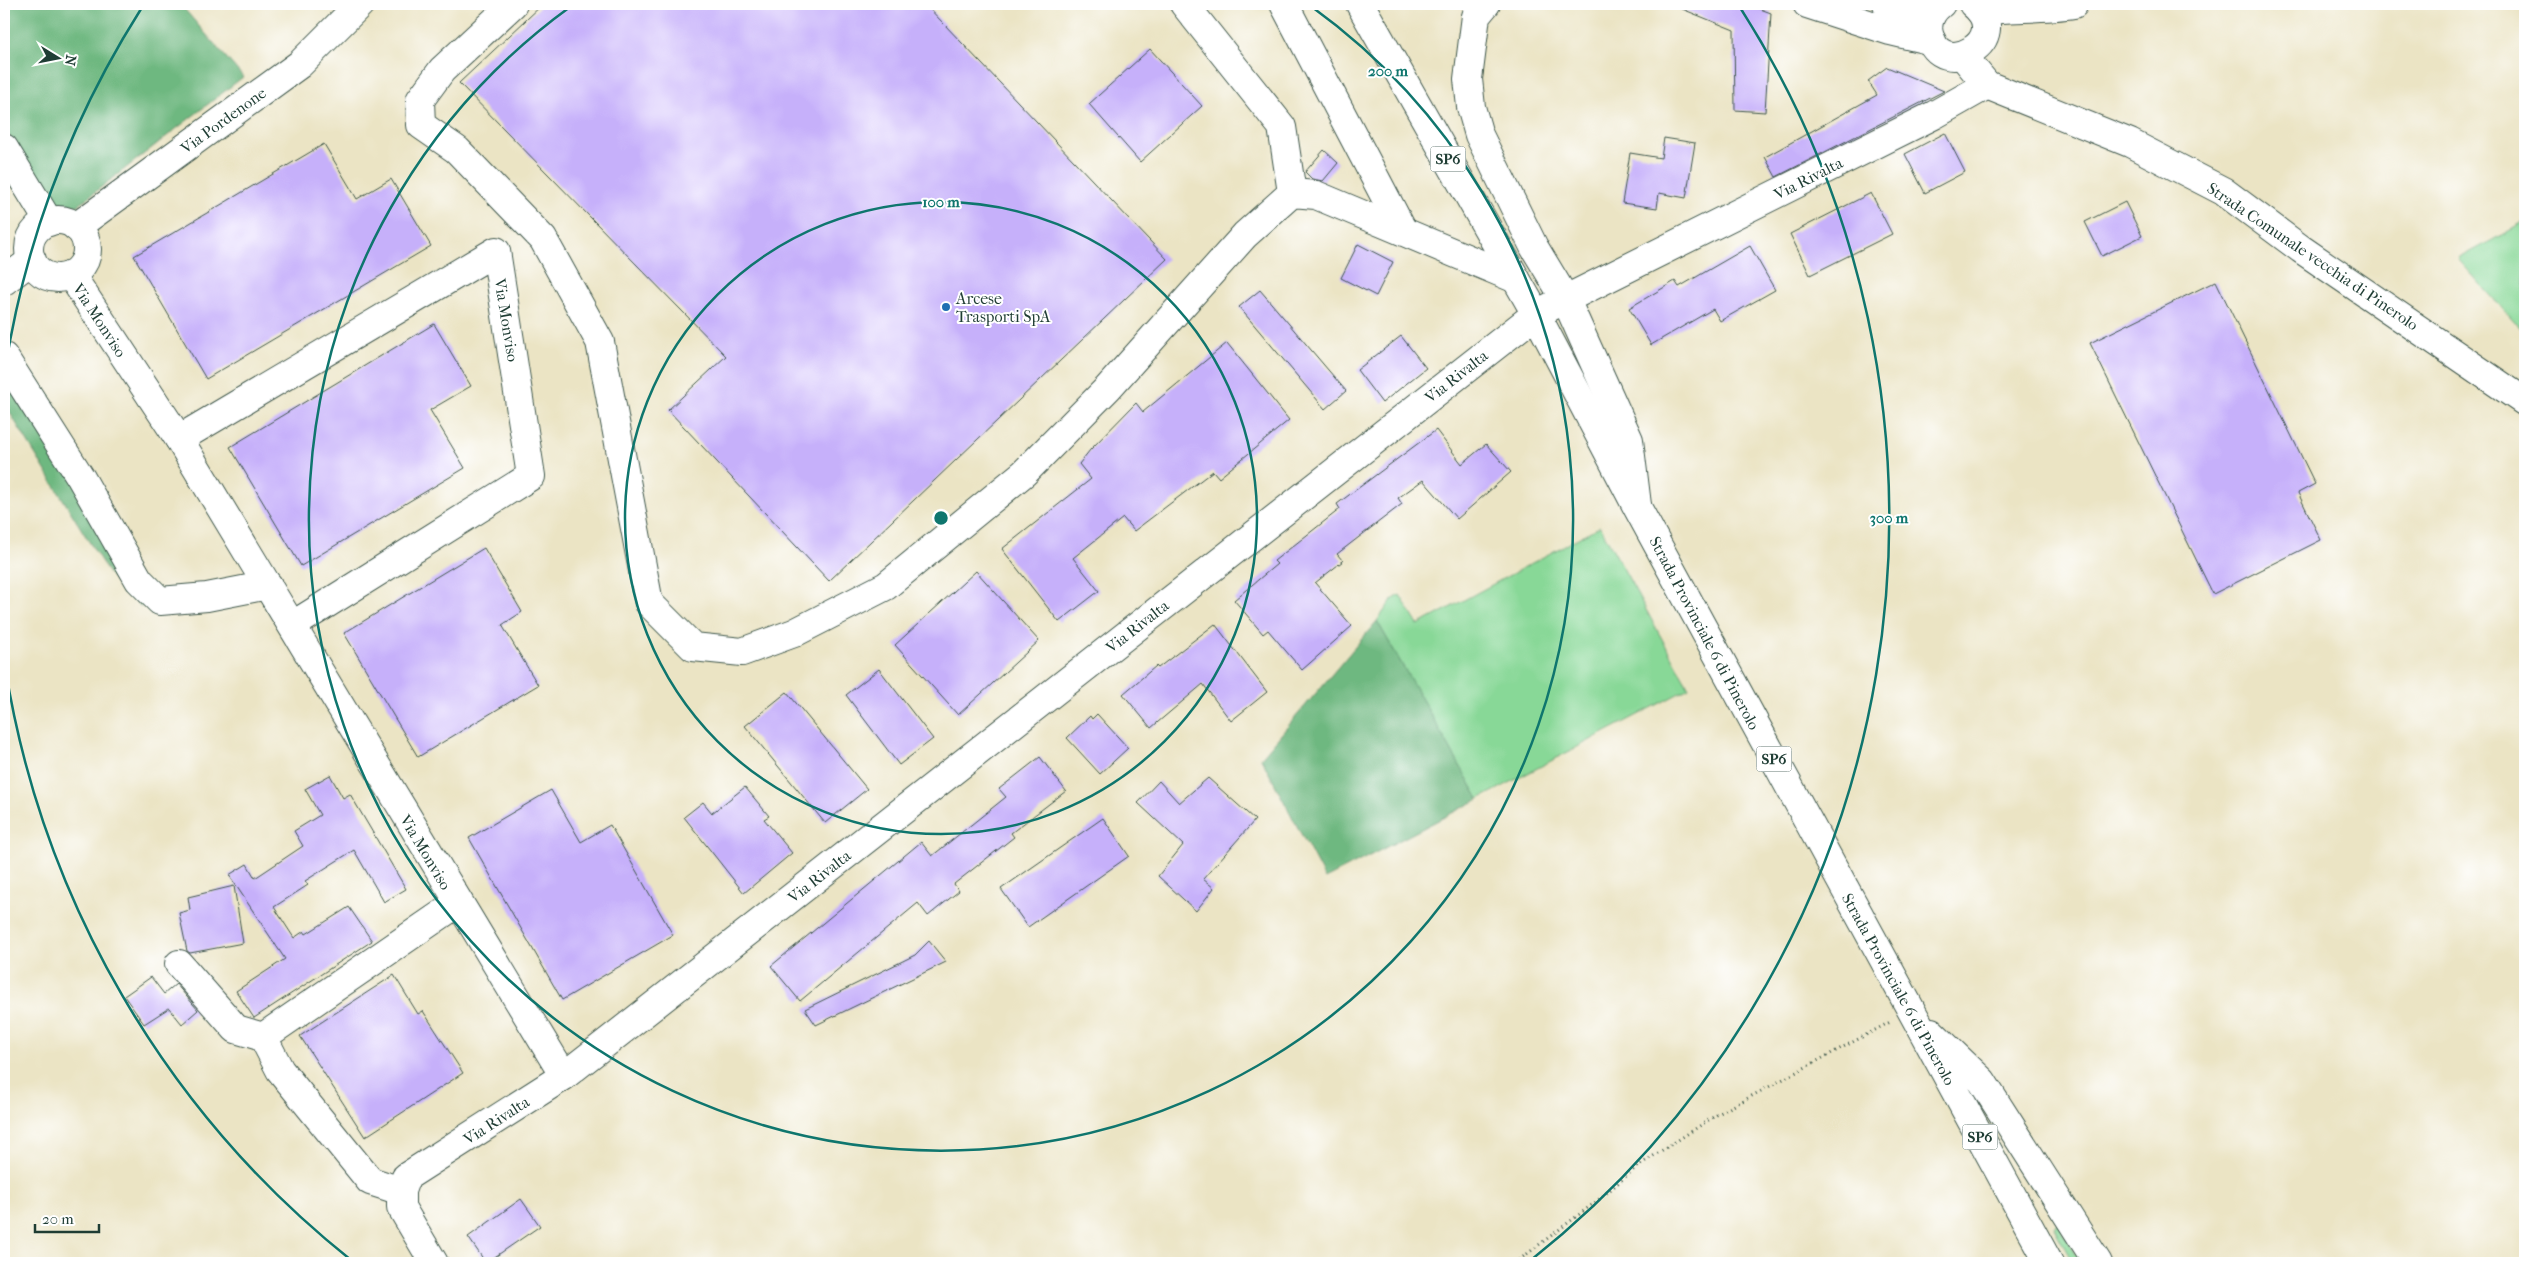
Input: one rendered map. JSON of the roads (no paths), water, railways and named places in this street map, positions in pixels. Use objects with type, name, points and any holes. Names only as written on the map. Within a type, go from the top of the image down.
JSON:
[{"type":"street","name":"Via Pordenone","points":[[76,227],[300,64],[360,4]]},
{"type":"street","points":[[513,4],[442,70],[420,100],[421,125],[457,150],[543,239],[600,342],[649,603],[694,647],[742,652],[794,633],[886,586],[1024,474],[1108,388],[1245,235],[1292,193],[1316,195],[1516,279]]},
{"type":"street","points":[[1184,4],[1282,127],[1292,193]]},
{"type":"street","points":[[1284,4],[1403,231]]},
{"type":"street","name":"Strada Provinciale 6 di Pinerolo","points":[[1360,4],[1536,314],[1637,507],[2049,1263]]},
{"type":"street","points":[[1486,4],[1476,16],[1468,79],[1471,107],[1479,135],[1534,247],[1566,300],[1629,440],[1637,507]]},
{"type":"street","points":[[1806,4],[1890,31],[1934,24]]},
{"type":"street","points":[[1888,4],[1934,24],[1944,53],[1976,31],[2017,25],[2047,8],[2074,4]]},
{"type":"street","points":[[1976,31],[1997,89]]},
{"type":"street","name":"Via Rivalta","points":[[401,1191],[406,1177],[564,1076],[1536,314],[1934,115],[1997,89]]},
{"type":"street","name":"Strada Comunale vecchia di Pinerolo","points":[[1997,89],[2130,143],[2223,191],[2301,249],[2525,402]]},
{"type":"street","points":[[4,148],[49,222]]},
{"type":"street","points":[[49,222],[68,222],[76,227],[83,234],[87,253],[84,262],[70,275],[52,277],[44,274],[32,260],[30,251],[34,233],[49,222]]},
{"type":"street","points":[[1534,247],[1536,314]]},
{"type":"street","name":"Via Monviso","points":[[179,439],[496,251],[531,476],[293,625]]},
{"type":"street","points":[[4,281],[32,260]]},
{"type":"street","name":"Via Monviso","points":[[70,275],[179,439],[293,625],[458,904],[564,1076]]},
{"type":"street","points":[[4,357],[82,478],[139,580],[160,601],[207,598],[268,585]]},
{"type":"street","points":[[263,1037],[458,904]]},
{"type":"street","points":[[179,964],[236,1029],[263,1037],[280,1070],[370,1181],[401,1191],[401,1207],[434,1263]]},
{"type":"street","points":[[1911,1011],[1982,1081],[2098,1263]]},
{"type":"place","name":"Arcese Trasporti SpA","points":[[946,307]]}]
